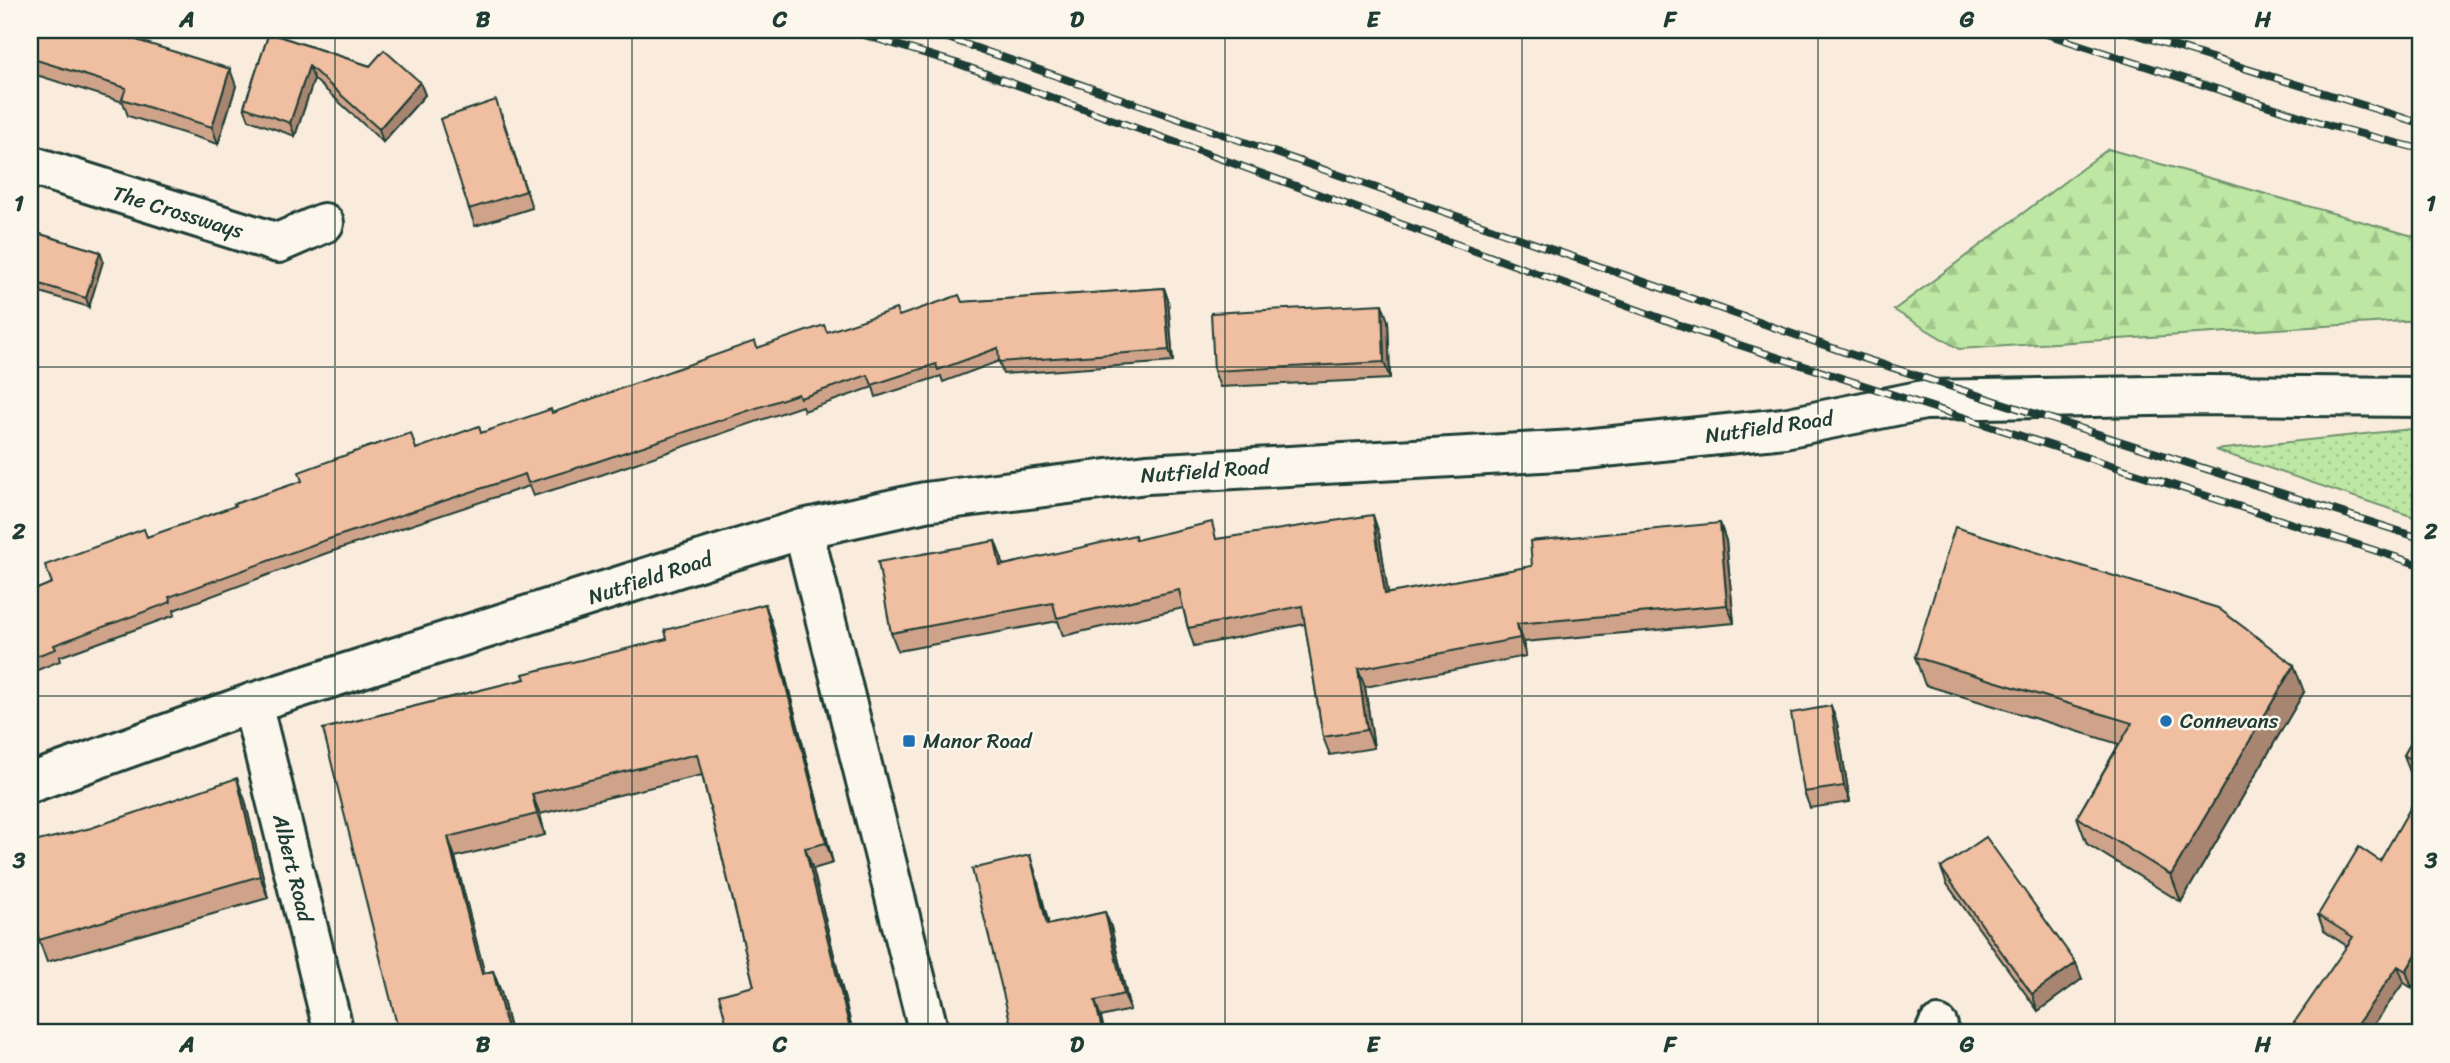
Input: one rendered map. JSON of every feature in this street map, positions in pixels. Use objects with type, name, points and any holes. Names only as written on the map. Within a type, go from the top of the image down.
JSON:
[{"type":"street","name":"The Crossways","points":[[30,165],[278,243],[324,223]]},
{"type":"street","name":"Nutfield Road","points":[[30,783],[252,703],[803,529],[925,502],[1147,474],[1576,450],[1784,428],[1924,400],[2206,395],[2420,397]]},
{"type":"street","points":[[803,529],[929,1033]]},
{"type":"street","name":"Albert Road","points":[[252,703],[334,1033]]},
{"type":"green space","points":[[2108,149],[2420,238],[2420,320],[1959,349],[1894,310]]},
{"type":"green space","points":[[2420,428],[2420,519],[2215,450]]},
{"type":"building","points":[[30,30],[115,30],[114,33],[230,69],[212,127],[122,99],[126,88],[30,58]]},
{"type":"building","points":[[269,33],[370,66],[384,50],[420,82],[379,129],[309,66],[290,123],[244,107]]},
{"type":"building","points":[[496,100],[526,191],[469,209],[440,119]]},
{"type":"building","points":[[30,231],[100,252],[86,298],[30,281]]},
{"type":"building","points":[[1164,288],[1169,350],[999,362],[998,348],[938,370],[936,364],[872,385],[868,375],[800,398],[798,394],[528,483],[525,474],[323,541],[169,597],[171,602],[54,645],[56,649],[30,658],[30,592],[52,583],[45,565],[144,529],[147,537],[235,506],[234,504],[302,481],[299,472],[368,447],[411,433],[416,449],[479,426],[481,433],[551,409],[552,413],[755,341],[757,348],[824,325],[827,332],[896,309],[899,316],[959,295],[962,302]]},
{"type":"building","points":[[1382,304],[1384,362],[1214,371],[1211,313]]},
{"type":"building","points":[[1373,515],[1385,594],[1532,566],[1530,541],[1720,523],[1727,605],[1517,624],[1520,638],[1358,669],[1367,730],[1323,737],[1302,606],[1188,628],[1179,590],[1057,618],[1053,603],[891,633],[878,562],[995,541],[1000,566],[1135,535],[1136,540],[1212,522],[1216,539]]},
{"type":"building","name":"Connevans","points":[[1955,527],[2218,608],[2294,665],[2171,875],[2077,817],[2132,723],[1915,657]]},
{"type":"building","points":[[765,604],[826,843],[805,848],[851,1033],[729,1033],[719,995],[754,986],[697,754],[532,794],[537,814],[448,837],[482,974],[493,971],[508,1033],[399,1033],[323,729],[525,679],[523,674],[667,639],[665,630]]},
{"type":"building","points":[[1831,706],[1844,786],[1804,792],[1791,713]]},
{"type":"building","points":[[2420,727],[2420,765],[2404,755]]},
{"type":"building","points":[[237,778],[260,876],[39,940],[30,903],[30,843],[91,828]]},
{"type":"building","points":[[2420,791],[2420,948],[2406,971],[2398,966],[2351,1033],[2287,1033],[2353,937],[2318,915],[2359,847],[2380,861]]},
{"type":"building","points":[[1986,837],[2076,963],[2032,994],[1941,868]]},
{"type":"building","points":[[1030,855],[1047,925],[1105,912],[1124,994],[1095,1001],[1103,1033],[1013,1033],[972,869]]},
{"type":"railway","points":[[848,30],[959,64],[1696,331],[2420,565]]},
{"type":"railway","points":[[925,30],[1847,353],[2420,538]]},
{"type":"railway","points":[[2034,30],[2331,126],[2420,149]]},
{"type":"railway","points":[[2122,30],[2420,123]]},
{"type":"place","name":"Connevans","points":[[2166,721]]},
{"type":"place","name":"Manor Road","points":[[909,741]]}]
